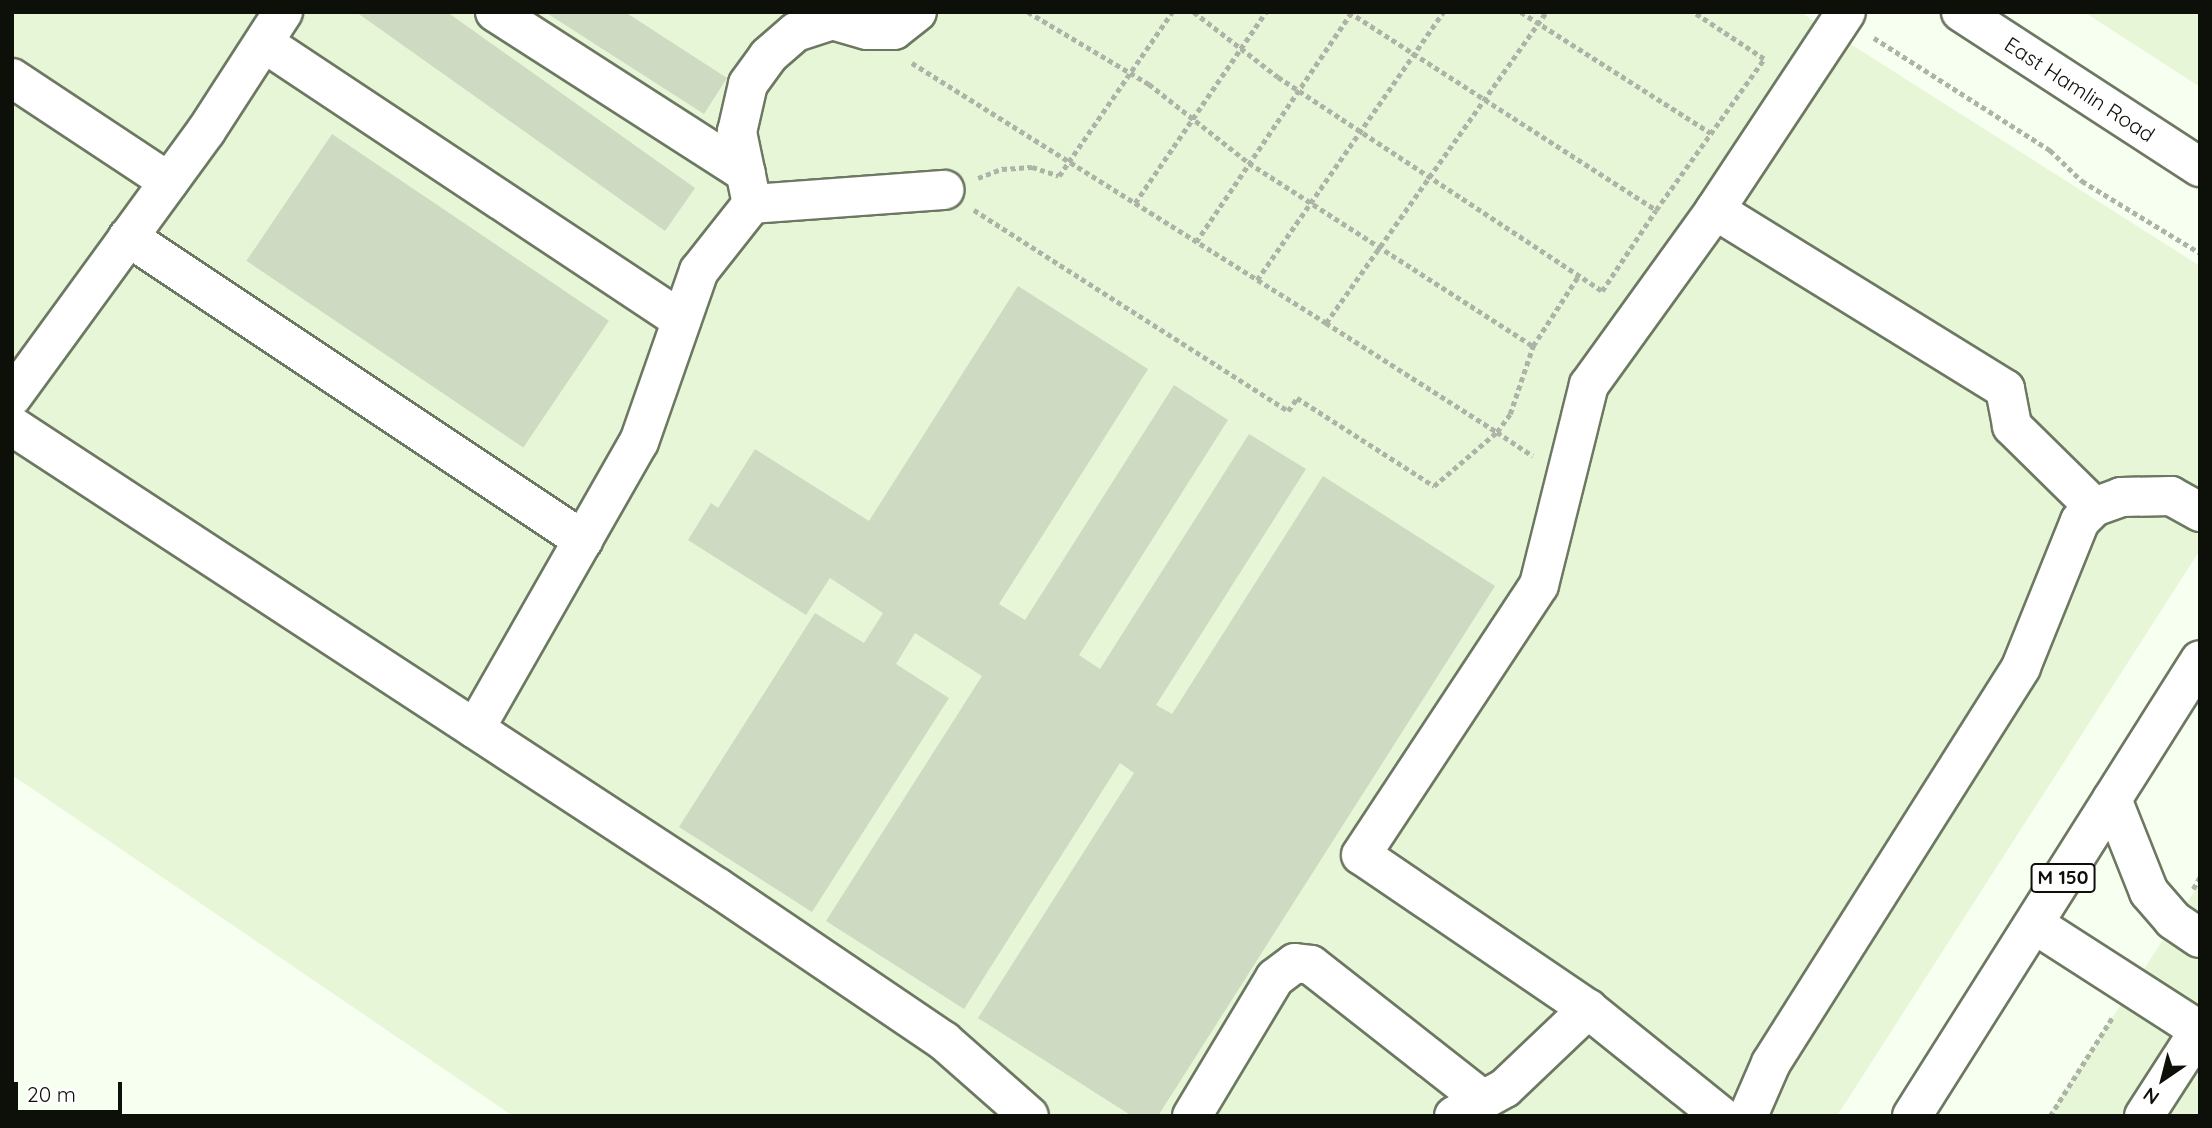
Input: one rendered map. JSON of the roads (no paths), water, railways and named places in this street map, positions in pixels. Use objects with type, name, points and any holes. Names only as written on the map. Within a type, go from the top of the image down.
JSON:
[{"type":"main road","points":[[495,12],[749,188],[944,190]]},
{"type":"main road","points":[[475,729],[639,442],[699,271],[749,188],[737,132],[748,84],[768,56],[796,32],[832,20],[855,27],[894,30],[917,12]]},
{"type":"main road","name":"East Hamlin Road","points":[[1961,12],[2200,166]]},
{"type":"main road","points":[[1721,1116],[1588,1009],[1361,855],[1539,585],[1589,385],[1715,210],[1844,15]]},
{"type":"main road","points":[[12,397],[169,182],[273,28],[681,320]]},
{"type":"main road","points":[[12,78],[169,182]]},
{"type":"main road","points":[[1715,210],[2005,389],[2012,426],[2094,507]]},
{"type":"main road","points":[[128,237],[583,540]]},
{"type":"main road","points":[[12,426],[475,729],[944,1041],[1029,1116]]},
{"type":"main road","points":[[1748,1116],[1771,1063],[2021,667],[2080,522],[2094,507],[2121,497],[2172,496],[2200,512]]},
{"type":"main road","name":"M 150","points":[[1912,1116],[2200,660]]},
{"type":"main road","points":[[2112,799],[2149,892],[2173,920],[2200,938]]},
{"type":"main road","points":[[2034,924],[2199,1029],[2189,1068],[2144,1116]]},
{"type":"main road","points":[[1192,1116],[1276,978],[1295,963],[1311,965],[1468,1108],[1504,1088],[1588,1009]]}]
